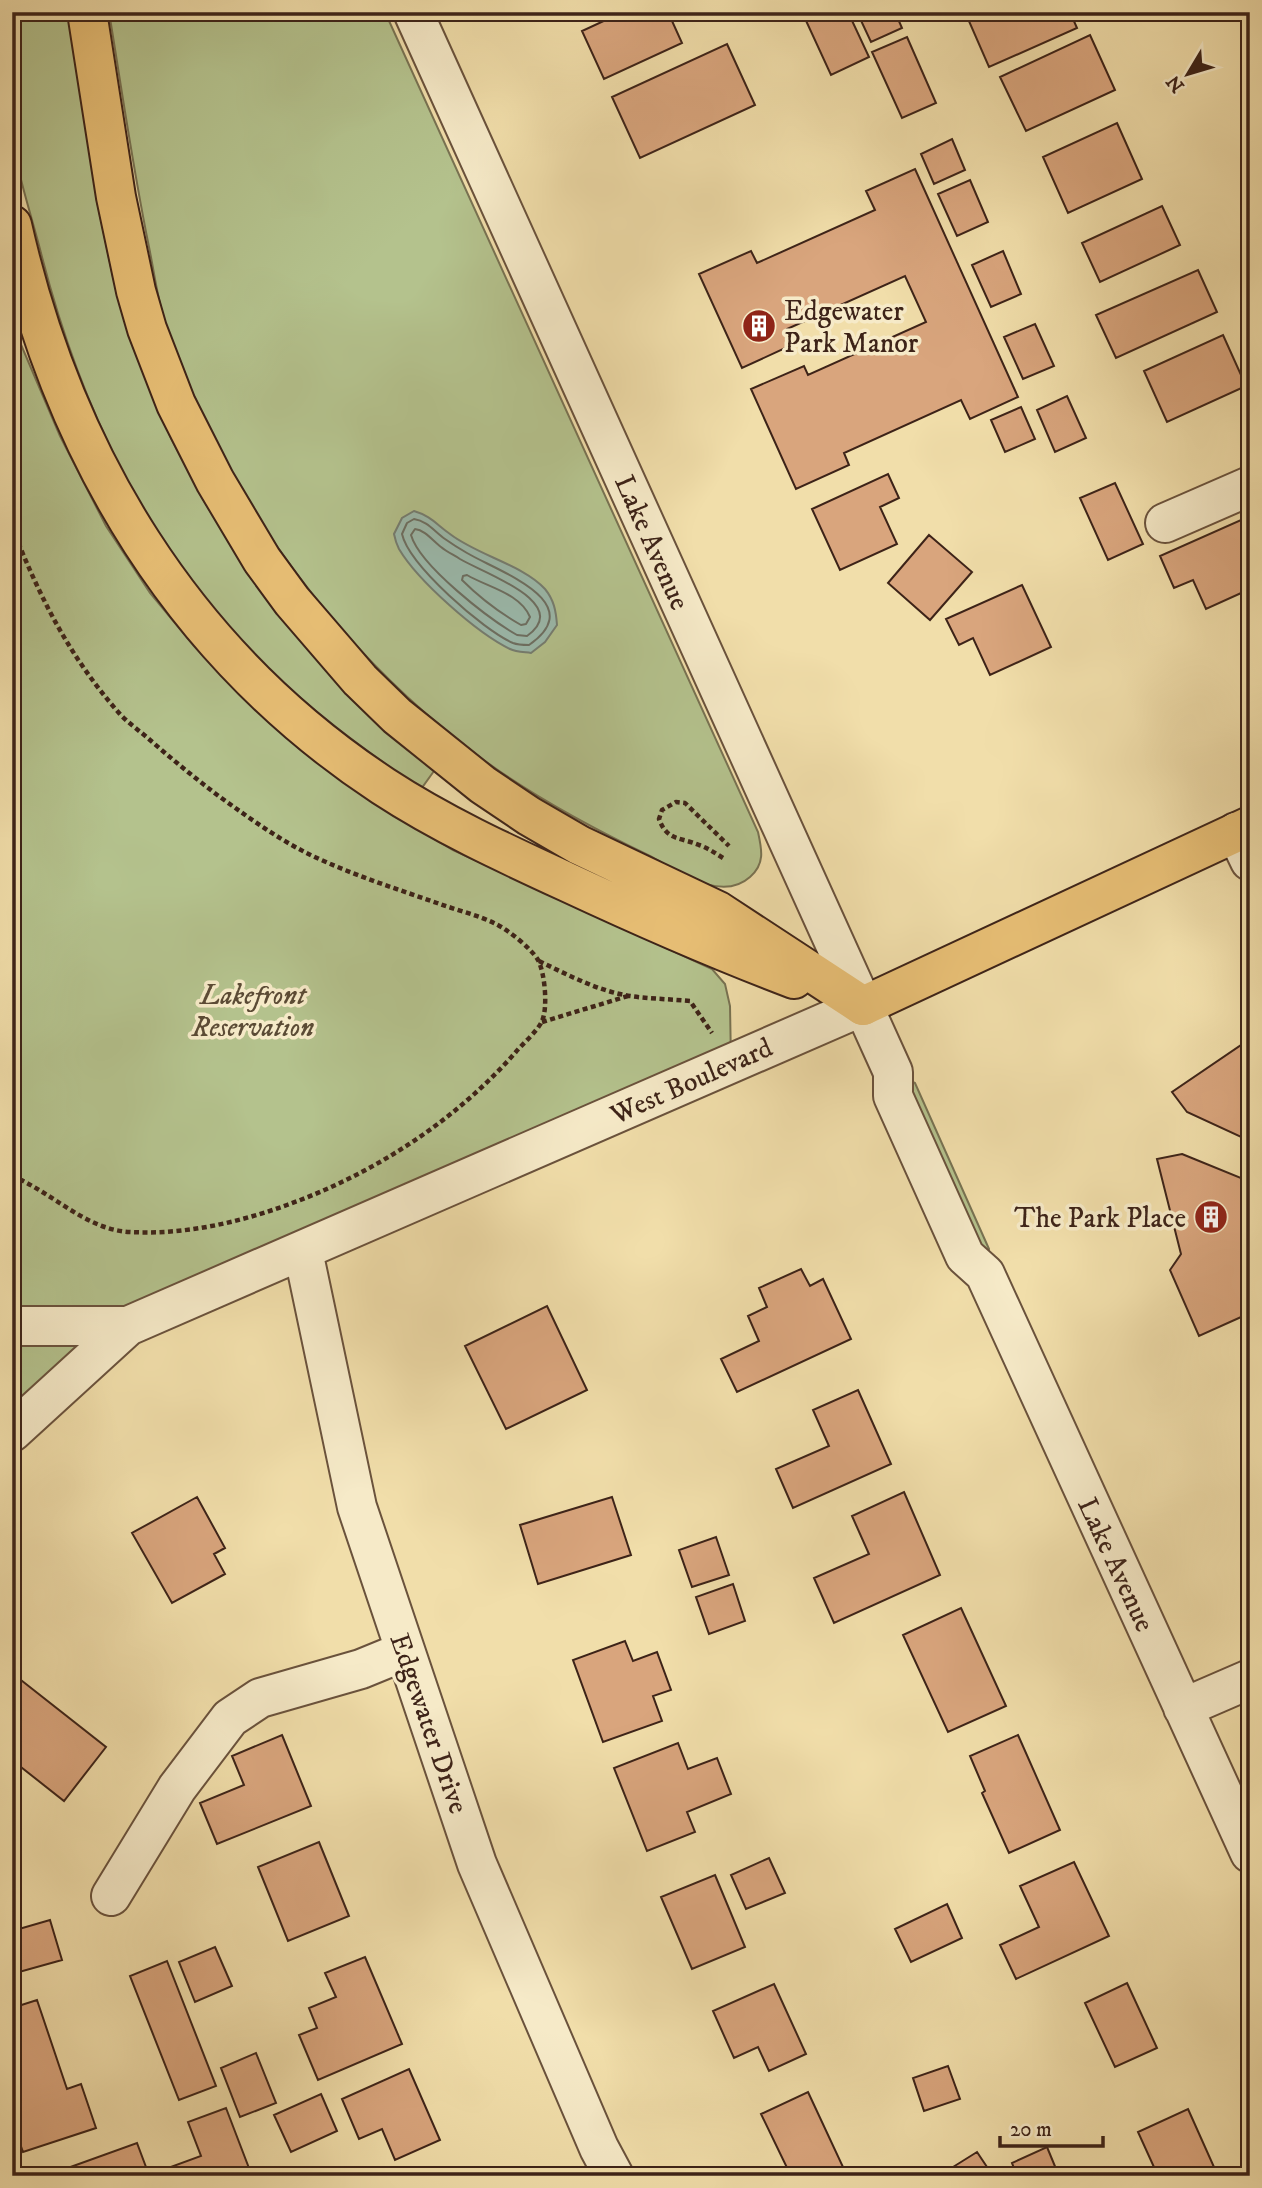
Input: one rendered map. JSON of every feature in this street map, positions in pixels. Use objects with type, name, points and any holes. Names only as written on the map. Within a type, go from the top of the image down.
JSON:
[{"type":"main road","points":[[87,12],[116,197],[147,329],[176,404],[215,481],[262,560],[292,601],[360,680],[397,716],[483,785],[579,845],[718,911],[863,1006]]},
{"type":"main road","points":[[12,225],[34,312],[53,366],[76,422],[134,532],[160,573],[187,608],[259,685],[299,722],[382,785],[478,840],[708,946],[863,1006]]},
{"type":"main road","name":"West Boulevard","points":[[863,1006],[1245,840]]},
{"type":"street","name":"Lake Avenue","points":[[413,12],[893,1073],[893,1096],[965,1256],[985,1274],[1250,1853]]},
{"type":"street","points":[[1165,523],[1250,486]]},
{"type":"street","name":"West Boulevard","points":[[128,1326],[863,1006]]},
{"type":"street","name":"Edgewater Drive","points":[[303,1251],[357,1507],[405,1651],[477,1864],[599,2148],[614,2176]]},
{"type":"street","points":[[12,1326],[128,1326]]},
{"type":"street","points":[[12,1432],[128,1326]]},
{"type":"street","points":[[111,1896],[177,1788],[230,1718],[260,1699],[361,1669],[405,1651]]},
{"type":"street","points":[[1184,1708],[1250,1679]]},
{"type":"path","points":[[12,527],[46,607],[66,642],[121,715],[196,779],[282,842],[365,878],[497,925],[519,940],[538,960],[575,979],[629,995],[690,1001],[712,1034]]},
{"type":"path","points":[[723,859],[697,844],[670,836],[662,828],[659,819],[662,810],[676,802],[685,803],[729,846]]},
{"type":"path","points":[[12,1176],[31,1183],[99,1226],[127,1232],[201,1228],[243,1219],[287,1205],[350,1178],[434,1128],[502,1067],[542,1023],[546,1006],[538,960]]},
{"type":"path","points":[[542,1023],[629,995]]},
{"type":"green space","points":[[12,12],[71,12],[97,201],[113,277],[135,347],[171,438],[204,501],[259,589],[382,726],[434,771],[421,789],[336,727],[295,694],[256,657],[217,615],[182,569],[150,522],[122,472],[76,367],[21,180],[12,129]]},
{"type":"green space","points":[[109,12],[385,12],[758,832],[760,862],[750,877],[739,884],[726,887],[700,882],[584,823],[501,772],[407,697],[340,628],[280,552],[225,463],[186,380],[168,331],[157,292]]},
{"type":"green space","name":"Lakefront Reservation","points":[[12,315],[19,340],[60,436],[106,526],[150,593],[194,646],[244,699],[302,751],[373,802],[453,850],[712,969],[725,984],[730,1006],[731,1062],[128,1326],[12,1432]]},
{"type":"green space","points":[[893,1072],[915,1083],[989,1249],[985,1274]]},
{"type":"water","points":[[414,511],[429,518],[461,541],[525,573],[545,589],[554,606],[557,625],[545,642],[531,653],[510,649],[481,631],[449,605],[420,576],[399,549],[394,536],[402,518]]},
{"type":"building","points":[[623,12],[668,12],[682,43],[604,79],[582,31]]},
{"type":"building","points":[[802,12],[848,12],[869,57],[831,75]]},
{"type":"building","points":[[857,12],[895,12],[902,28],[871,42]]},
{"type":"building","points":[[965,12],[1070,12],[1077,28],[989,67]]},
{"type":"building","points":[[1090,35],[1115,90],[1026,131],[1000,77]]},
{"type":"building","points":[[907,37],[936,103],[902,118],[872,52]]},
{"type":"building","points":[[727,44],[755,105],[640,158],[612,97]]},
{"type":"building","points":[[1117,123],[1142,179],[1068,213],[1043,157]]},
{"type":"building","points":[[952,139],[965,170],[934,184],[921,154]]},
{"type":"building","name":"Edgewater Park Manor","points":[[915,169],[1018,397],[970,419],[961,400],[844,453],[849,465],[796,489],[751,389],[804,366],[808,375],[926,322],[905,276],[787,329],[794,344],[742,368],[699,274],[751,251],[757,263],[875,210],[866,191]]},
{"type":"building","points":[[970,180],[988,222],[957,236],[938,194]]},
{"type":"building","points":[[1162,206],[1180,245],[1100,282],[1082,243]]},
{"type":"building","points":[[1003,251],[1021,294],[991,307],[972,265]]},
{"type":"building","points":[[1198,270],[1217,312],[1116,358],[1096,315]]},
{"type":"building","points":[[1035,324],[1054,366],[1023,379],[1004,337]]},
{"type":"building","points":[[1223,335],[1246,386],[1167,422],[1144,371]]},
{"type":"building","points":[[1067,396],[1086,438],[1055,452],[1037,410]]},
{"type":"building","points":[[1021,407],[1035,439],[1005,452],[991,420]]},
{"type":"building","points":[[888,474],[899,498],[880,507],[897,544],[840,570],[812,509]]},
{"type":"building","points":[[1115,483],[1143,544],[1108,560],[1080,498]]},
{"type":"building","points":[[1250,516],[1250,589],[1206,609],[1193,580],[1174,588],[1160,556]]},
{"type":"building","points":[[929,535],[972,572],[930,620],[888,583]]},
{"type":"building","points":[[1022,585],[1051,647],[990,675],[973,638],[959,645],[946,619]]},
{"type":"building","name":"The Park Place","points":[[1250,1039],[1250,1142],[1187,1112],[1172,1092]]},
{"type":"building","name":"The Park Place","points":[[1182,1154],[1250,1180],[1250,1313],[1199,1336],[1170,1270],[1181,1254],[1157,1159]]},
{"type":"building","points":[[801,1269],[810,1286],[823,1279],[851,1339],[737,1392],[721,1359],[759,1341],[748,1316],[767,1307],[759,1288]]},
{"type":"building","points":[[547,1306],[587,1390],[506,1429],[465,1346]]},
{"type":"building","points":[[858,1390],[891,1464],[793,1508],[776,1469],[829,1446],[813,1410]]},
{"type":"building","points":[[904,1492],[940,1575],[834,1623],[814,1578],[869,1554],[852,1516]]},
{"type":"building","points":[[197,1497],[225,1548],[214,1554],[225,1574],[172,1603],[132,1533]]},
{"type":"building","points":[[612,1497],[631,1555],[538,1584],[520,1525]]},
{"type":"building","points":[[716,1537],[729,1575],[692,1587],[679,1550]]},
{"type":"building","points":[[733,1584],[745,1621],[709,1634],[696,1597]]},
{"type":"building","points":[[961,1608],[1006,1706],[948,1732],[903,1635]]},
{"type":"building","points":[[625,1641],[633,1661],[657,1652],[671,1690],[653,1696],[662,1721],[603,1742],[573,1660]]},
{"type":"building","points":[[12,1673],[106,1747],[64,1801],[12,1760]]},
{"type":"building","points":[[282,1735],[311,1806],[217,1844],[200,1803],[244,1785],[232,1756]]},
{"type":"building","points":[[1018,1735],[1060,1830],[1009,1853],[982,1793],[985,1791],[970,1756]]},
{"type":"building","points":[[678,1743],[688,1769],[717,1758],[731,1794],[687,1812],[695,1832],[647,1851],[614,1768]]},
{"type":"building","points":[[319,1842],[349,1916],[288,1941],[258,1867]]},
{"type":"building","points":[[769,1858],[785,1893],[746,1909],[731,1875]]},
{"type":"building","points":[[1074,1862],[1109,1936],[1016,1979],[1000,1945],[1039,1927],[1020,1886]]},
{"type":"building","points":[[715,1875],[745,1947],[692,1969],[661,1897]]},
{"type":"building","points":[[947,1904],[962,1938],[911,1962],[895,1929]]},
{"type":"building","points":[[50,1920],[62,1960],[12,1974],[12,1931]]},
{"type":"building","points":[[215,1947],[232,1986],[195,2002],[179,1962]]},
{"type":"building","points":[[365,1957],[402,2044],[318,2080],[299,2035],[317,2028],[309,2008],[336,1997],[325,1973]]},
{"type":"building","points":[[167,1961],[216,2086],[179,2100],[130,1976]]},
{"type":"building","points":[[1127,1983],[1157,2048],[1115,2067],[1085,2003]]},
{"type":"building","points":[[774,1984],[806,2054],[769,2071],[758,2047],[734,2058],[713,2011]]},
{"type":"building","points":[[37,2000],[67,2089],[81,2084],[96,2128],[23,2152],[12,2121],[12,2008]]},
{"type":"building","points":[[256,2053],[276,2103],[240,2117],[221,2068]]},
{"type":"building","points":[[948,2066],[960,2099],[924,2111],[913,2078]]},
{"type":"building","points":[[409,2069],[440,2140],[395,2160],[382,2129],[359,2139],[342,2099]]},
{"type":"building","points":[[808,2092],[843,2167],[826,2176],[791,2176],[761,2114]]},
{"type":"building","points":[[321,2094],[337,2131],[291,2152],[274,2115]]},
{"type":"building","points":[[226,2108],[252,2176],[200,2176],[199,2171],[185,2176],[51,2176],[137,2143],[149,2175],[201,2156],[188,2122]]},
{"type":"building","points":[[1188,2109],[1218,2176],[1158,2176],[1138,2132]]},
{"type":"building","points":[[1047,2147],[1059,2176],[1017,2176],[1012,2163]]},
{"type":"building","points":[[977,2152],[993,2176],[947,2176],[945,2172]]},
{"type":"place","name":"Edgewater Park Manor","points":[[759,326]]},
{"type":"place","name":"The Park Place","points":[[1211,1217]]}]
